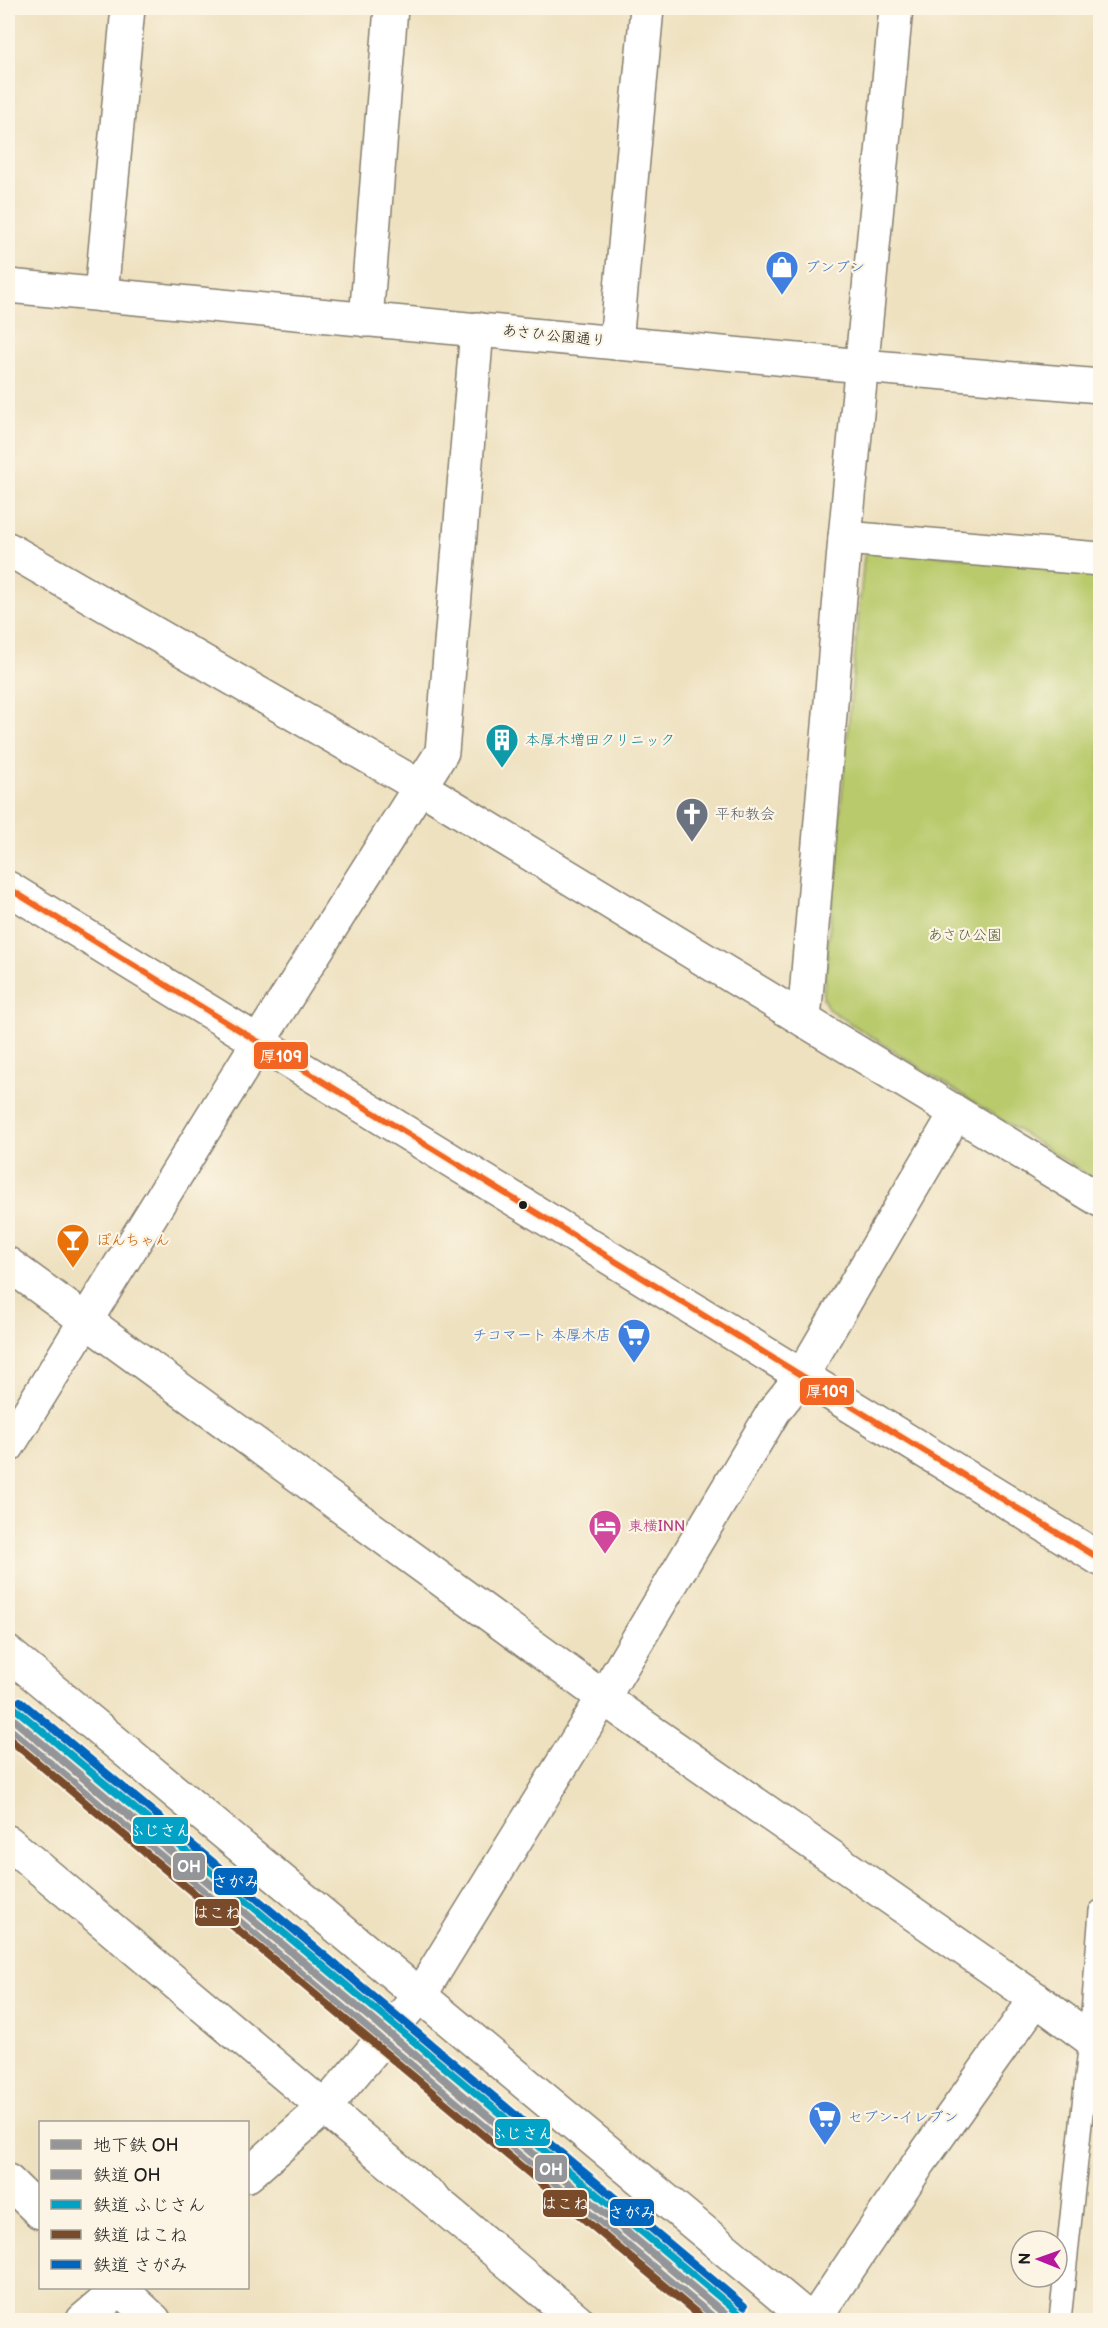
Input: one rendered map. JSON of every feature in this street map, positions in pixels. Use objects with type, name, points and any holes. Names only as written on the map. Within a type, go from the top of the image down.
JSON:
[{"type":"street","points":[[101,295],[128,8]]},
{"type":"street","points":[[366,320],[391,8]]},
{"type":"street","points":[[616,343],[647,8]]},
{"type":"street","points":[[804,1020],[845,538],[896,8]]},
{"type":"street","name":"あさひ公園通り","points":[[8,286],[862,366],[1101,386]]},
{"type":"street","points":[[8,1446],[259,1041],[442,752],[477,329]]},
{"type":"street","points":[[845,538],[1101,559]]},
{"type":"street","points":[[8,549],[419,786],[1101,1200]]},
{"type":"street","points":[[8,888],[801,1377],[1101,1559]]},
{"type":"street","points":[[249,2174],[325,2107],[420,1995],[603,1698],[774,1411],[801,1377],[956,1113]]},
{"type":"street","points":[[8,1263],[603,1698],[1090,2039]]},
{"type":"street","points":[[8,1653],[812,2320],[919,2163],[1036,1999]]},
{"type":"street","points":[[8,1842],[577,2320]]},
{"type":"street","points":[[8,2181],[39,2211]]},
{"type":"street","points":[[83,2320],[119,2289]]},
{"type":"street","points":[[121,2289],[154,2320]]},
{"type":"lane","points":[[1060,2320],[1090,2039],[1101,1911]]},
{"type":"green space","name":"あさひ公園","points":[[870,549],[1100,570],[1100,1183],[828,1009],[823,998],[864,556]]},
{"type":"metro line","name":"OH","points":[[8,1715],[732,2320]]},
{"type":"rail line","name":"さがみ","points":[[20,1701],[744,2306]]},
{"type":"rail line","name":"ふじさん","points":[[14,1708],[738,2313]]},
{"type":"rail line","name":"OH","points":[[8,1726],[719,2320]]},
{"type":"rail line","name":"はこね","points":[[8,1738],[705,2320]]},
{"type":"transit line","name":"厚109","points":[[8,888],[1100,1559]]},
{"type":"place","name":"ブンブン","points":[[782,296]]},
{"type":"place","name":"本厚木増田クリニック","points":[[502,769]]},
{"type":"place","name":"平和教会","points":[[692,843]]},
{"type":"place","name":"ぽんちゃん","points":[[73,1269]]},
{"type":"place","name":"チコマート 本厚木店","points":[[634,1364]]},
{"type":"place","name":"東横INN","points":[[605,1555]]},
{"type":"place","name":"セブン-イレブン","points":[[825,2146]]}]
